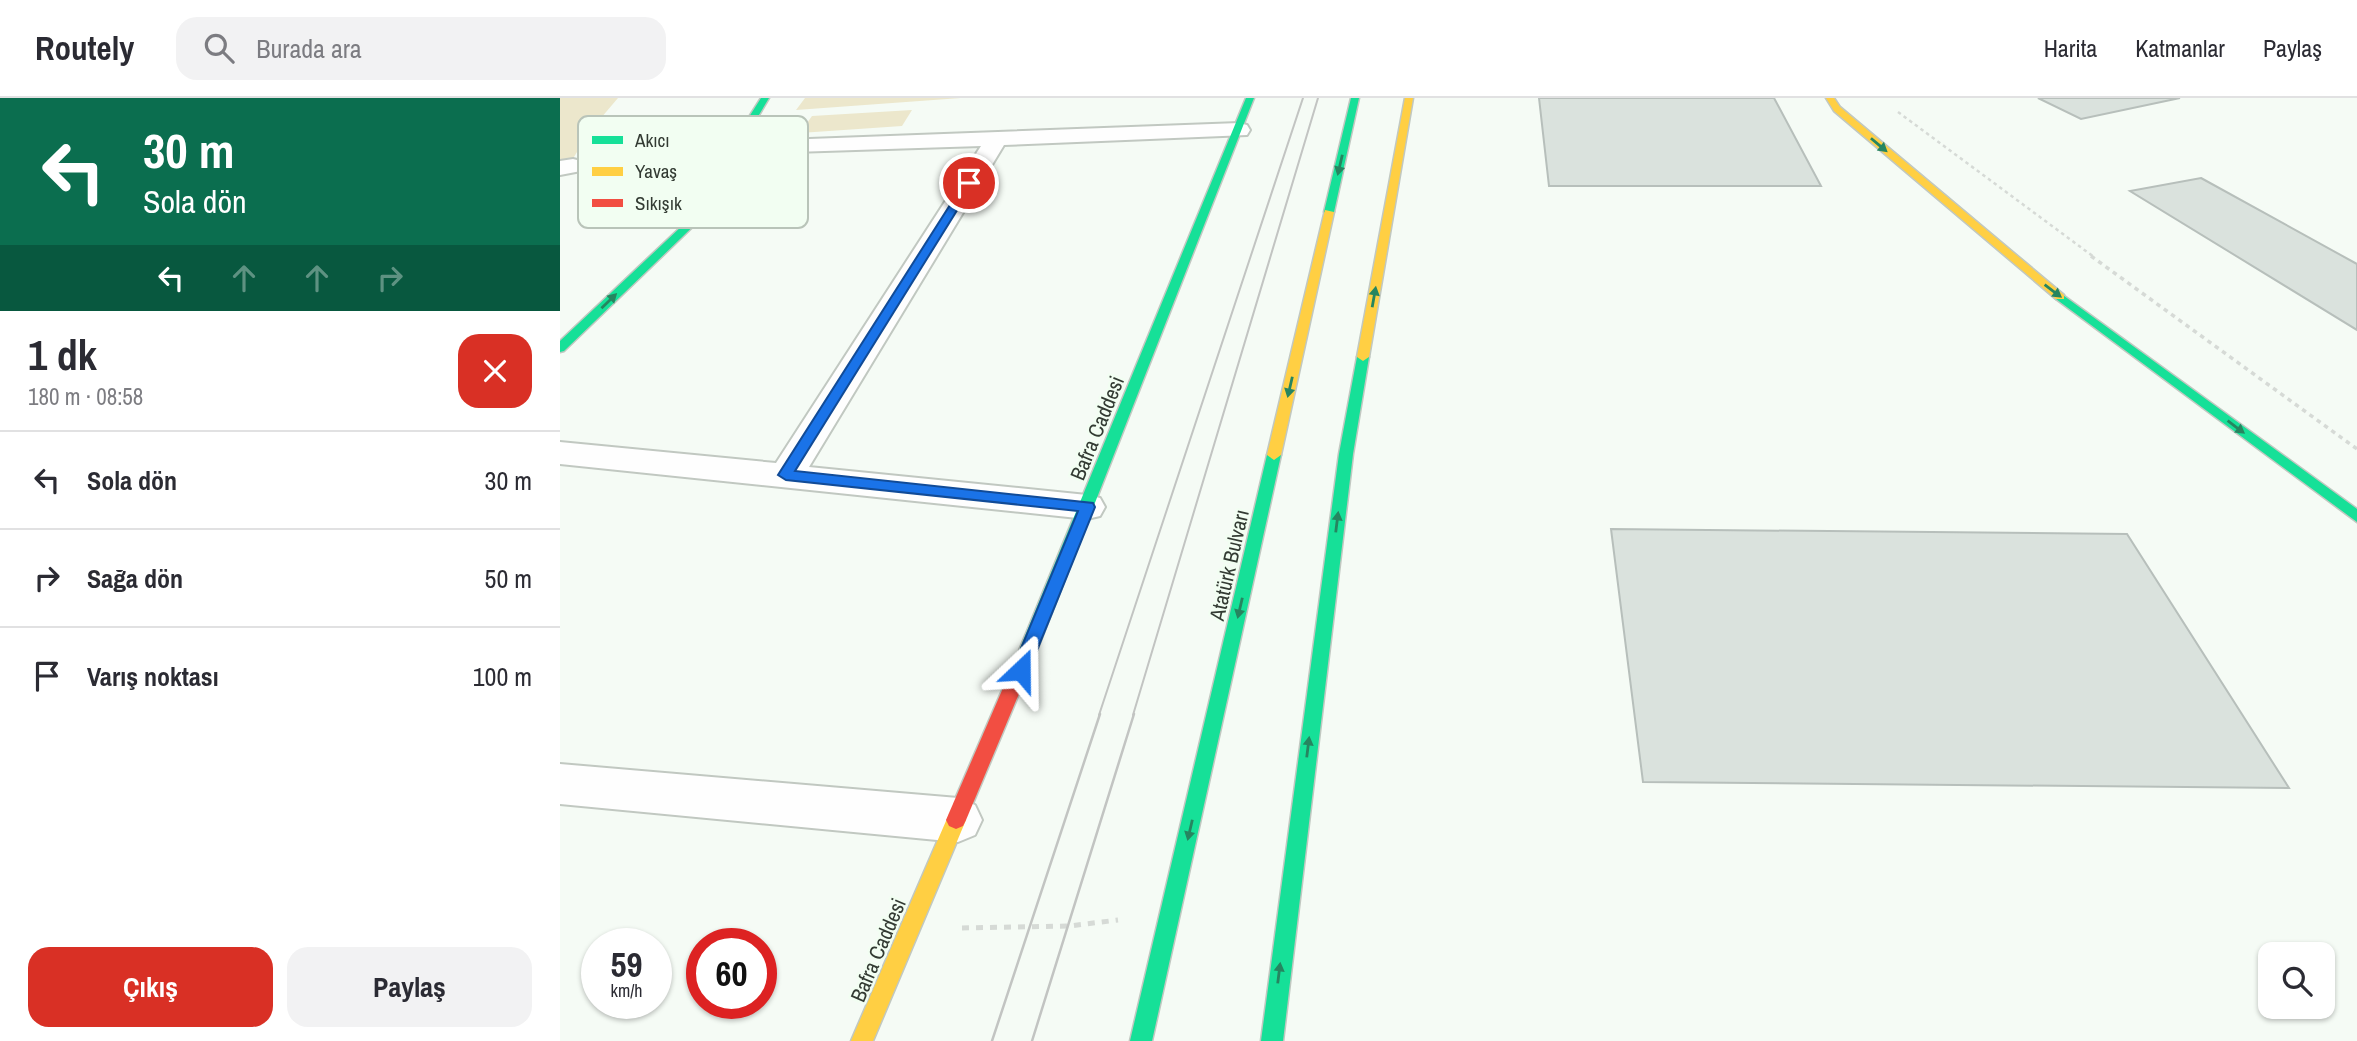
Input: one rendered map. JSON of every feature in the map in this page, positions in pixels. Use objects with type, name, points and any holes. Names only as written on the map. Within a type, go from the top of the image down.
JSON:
[{"type":"main road","points":[[738,116],[748,98]]},
{"type":"main road","points":[[754,116],[765,98]]},
{"type":"main road","name":"Bafra Caddesi","points":[[862,1041],[958,820],[1087,507],[1250,98]]},
{"type":"main road","name":"Atatürk Bulvarı","points":[[1141,1041],[1355,98]]},
{"type":"main road","points":[[1272,1041],[1346,454],[1409,98]]},
{"type":"main road","points":[[1830,98],[1837,109],[2036,279],[2357,517]]},
{"type":"main road","points":[[560,348],[685,228]]},
{"type":"street","points":[[808,144],[1239,130]]},
{"type":"street","points":[[786,475],[997,138]]},
{"type":"street","points":[[560,453],[1087,507]]},
{"type":"street","points":[[560,784],[958,820]]},
{"type":"path","points":[[1891,106],[1938,144],[2357,449]]},
{"type":"path","points":[[909,929],[1069,926],[1171,914]]},
{"type":"shaded area","points":[[560,98],[618,98],[603,116],[578,116],[578,150],[571,162],[560,164]]},
{"type":"shaded area","points":[[805,98],[961,98],[796,110]]},
{"type":"shaded area","points":[[912,110],[902,126],[808,132],[808,122],[812,116]]},
{"type":"building","points":[[1539,98],[1774,98],[1821,186],[1549,186]]},
{"type":"building","points":[[2038,98],[2180,98],[2081,119]]},
{"type":"building","points":[[2201,178],[2357,264],[2357,330],[2130,191]]},
{"type":"building","points":[[1611,529],[2127,534],[2289,788],[1643,782]]},
{"type":"tram line","points":[[1099,715],[1303,98]]},
{"type":"tram line","points":[[1133,715],[1318,98]]},
{"type":"tram line","points":[[992,1041],[1100,714]]},
{"type":"tram line","points":[[1032,1041],[1134,714]]},
{"type":"traffic: fast","points":[[754,116],[765,98]]},
{"type":"traffic: fast","points":[[1025,658],[1250,98]]},
{"type":"traffic: fast","points":[[1329,212],[1355,98]]},
{"type":"traffic: fast","points":[[560,348],[685,228]]},
{"type":"traffic: fast","points":[[2060,297],[2357,517]]},
{"type":"traffic: fast","points":[[1272,1041],[1346,454],[1363,357]]},
{"type":"traffic: fast","points":[[1141,1041],[1274,455]]},
{"type":"traffic: slow","points":[[1363,357],[1409,98]]},
{"type":"traffic: slow","points":[[1830,98],[1837,109],[2060,297]]},
{"type":"traffic: slow","points":[[1274,455],[1329,212]]},
{"type":"traffic: slow","points":[[862,1041],[956,820]]},
{"type":"traffic: jam","points":[[956,820],[1025,658]]},
{"type":"route","points":[[969,183],[786,475],[1087,507],[1021,670]]}]
